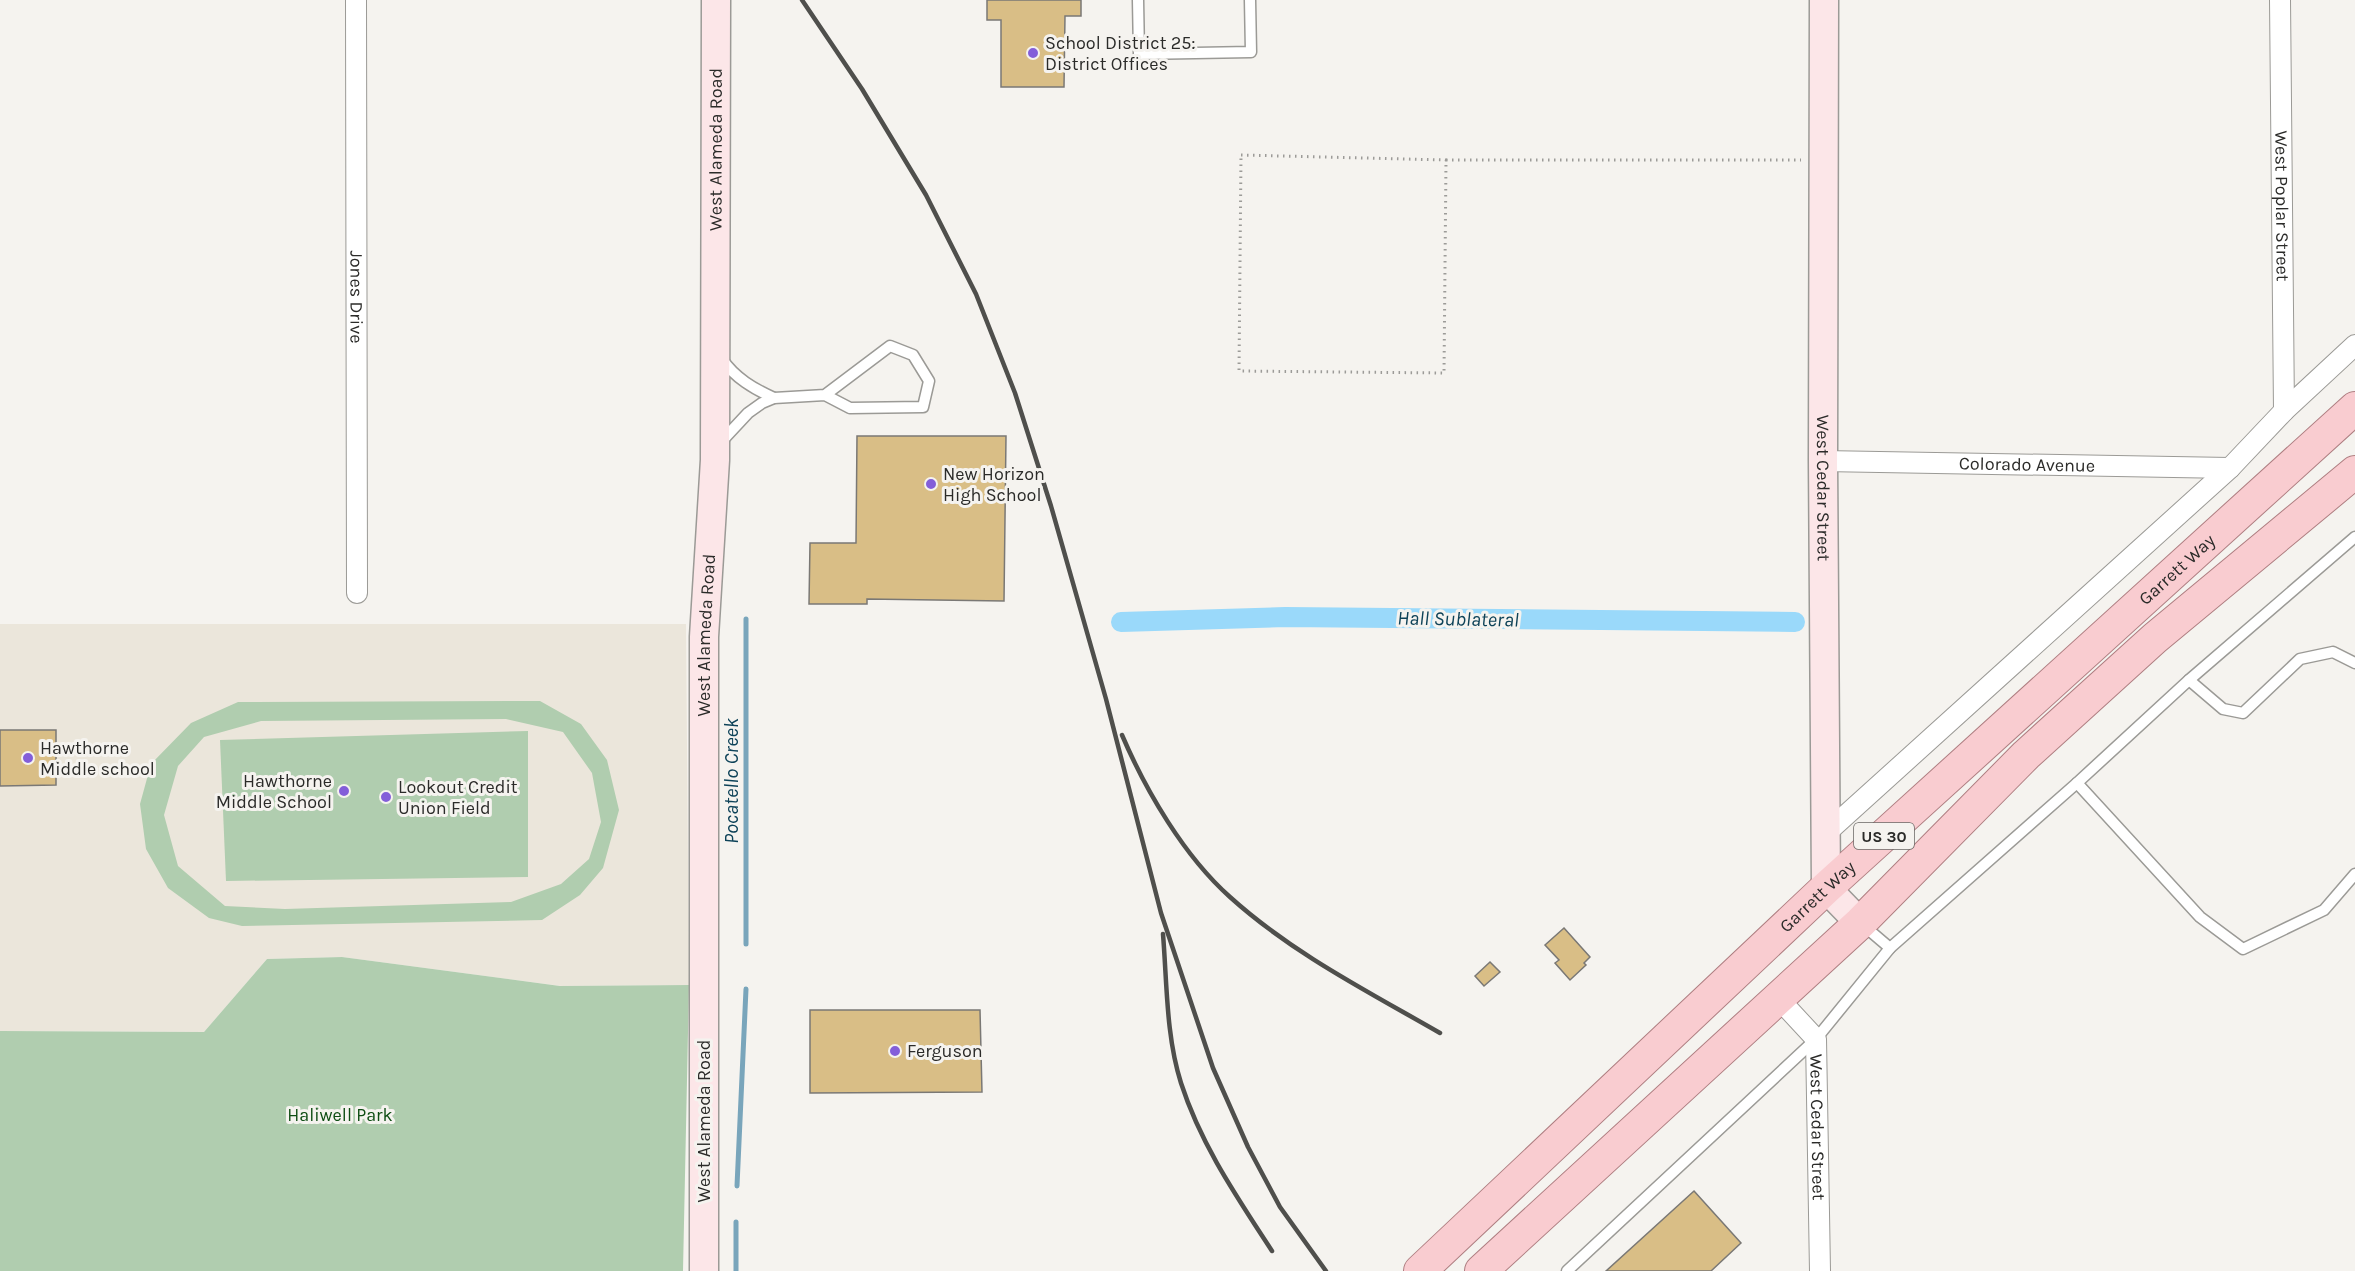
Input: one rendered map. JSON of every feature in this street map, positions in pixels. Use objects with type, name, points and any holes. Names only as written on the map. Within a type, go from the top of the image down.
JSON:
[{"type":"main road","name":"West Alameda Road","points":[[704,1271],[704,637],[715,450],[716,0]]},
{"type":"main road","name":"West Cedar Street","points":[[1824,0],[1823,461],[1826,888]]},
{"type":"main road","name":"Garrett Way","points":[[1420,1271],[1826,888],[2355,408]]},
{"type":"main road","name":"Garrett Way","points":[[1481,1271],[1860,923],[2043,740],[2155,638],[2355,472]]},
{"type":"main road","points":[[1826,888],[1860,923]]},
{"type":"street","name":"Jones Drive","points":[[356,0],[357,593]]},
{"type":"street","name":"West Poplar Street","points":[[2280,0],[2284,411]]},
{"type":"street","points":[[1825,834],[2230,468],[2284,411],[2355,345]]},
{"type":"street","name":"Colorado Avenue","points":[[1823,461],[2230,468]]},
{"type":"street","name":"West Cedar Street","points":[[1778,998],[1816,1039],[1820,1271]]},
{"type":"lane","points":[[1138,0],[1139,54],[1251,52],[1250,0]]},
{"type":"lane","points":[[715,450],[748,413],[774,398],[825,395],[850,408],[923,407],[929,381],[913,355],[890,346],[825,395]]},
{"type":"lane","points":[[715,347],[730,370],[759,391],[774,398]]},
{"type":"lane","points":[[1567,1271],[1816,1039],[1890,948],[2077,783],[2189,680],[2355,537]]},
{"type":"lane","points":[[2189,680],[2223,709],[2243,713],[2300,659],[2333,652],[2355,663]]},
{"type":"lane","points":[[2077,783],[2200,917],[2243,949],[2324,910],[2355,874]]},
{"type":"lane","points":[[1860,923],[1890,948]]},
{"type":"path","points":[[1446,160],[1444,373],[1239,371],[1241,155],[1446,160],[1824,160]]},
{"type":"shaded area","name":"Hawthorne Middle School","points":[[0,624],[686,624],[689,985],[561,986],[342,957],[267,959],[204,1032],[0,1031]]},
{"type":"green space","points":[[540,701],[581,724],[607,760],[619,810],[603,868],[580,895],[542,920],[242,926],[209,918],[168,888],[146,849],[140,804],[151,764],[191,723],[238,702]],"holes":[[[506,719],[563,732],[592,773],[601,822],[589,859],[561,884],[511,902],[285,909],[225,906],[178,866],[164,815],[178,766],[204,737],[261,721]]]},
{"type":"green space","points":[[528,731],[528,877],[226,881],[220,740]]},
{"type":"green space","name":"Haliwell Park","points":[[342,957],[560,986],[689,985],[683,1271],[0,1271],[0,1031],[204,1032],[267,959]]},
{"type":"building","name":"School District 25: District Offices","points":[[987,0],[1081,0],[1081,16],[1065,16],[1064,87],[1001,87],[1001,20],[987,20]]},
{"type":"building","name":"New Horizon High School","points":[[857,436],[1006,436],[1004,601],[867,599],[867,604],[809,604],[810,543],[856,543]]},
{"type":"building","name":"Hawthorne Middle school","points":[[0,730],[56,730],[56,785],[0,786]]},
{"type":"building","points":[[1564,928],[1590,957],[1584,963],[1586,965],[1570,980],[1555,963],[1559,960],[1545,945]]},
{"type":"building","points":[[1490,962],[1500,972],[1484,986],[1475,976]]},
{"type":"building","name":"Ferguson","points":[[810,1010],[980,1010],[982,1092],[810,1093]]},
{"type":"building","points":[[1694,1191],[1741,1243],[1711,1271],[1606,1271]]},
{"type":"waterway","name":"Hall Sublateral","points":[[1121,622],[1285,617],[1795,622]]},
{"type":"waterway","name":"Pocatello Creek","points":[[746,619],[746,944]]},
{"type":"waterway","name":"Pocatello Creek","points":[[737,1186],[746,989]]},
{"type":"waterway","name":"Pocatello Creek","points":[[736,1222],[736,1271]]},
{"type":"railway","points":[[802,0],[862,89],[926,195],[976,294],[1015,393],[1051,506],[1106,699],[1161,913],[1213,1068],[1248,1147],[1280,1207],[1326,1271]]},
{"type":"railway","points":[[1122,735],[1168,822],[1197,862],[1230,897],[1304,954],[1440,1033]]},
{"type":"railway","points":[[1163,934],[1172,1047],[1181,1083],[1209,1149],[1272,1251]]},
{"type":"place","name":"School District 25: District Offices","points":[[1033,53]]},
{"type":"place","name":"New Horizon High School","points":[[931,484]]},
{"type":"place","name":"Hawthorne Middle school","points":[[28,758]]},
{"type":"place","name":"Hawthorne Middle School","points":[[344,791]]},
{"type":"place","name":"Lookout Credit Union Field","points":[[386,797]]},
{"type":"place","name":"Ferguson","points":[[895,1051]]}]
